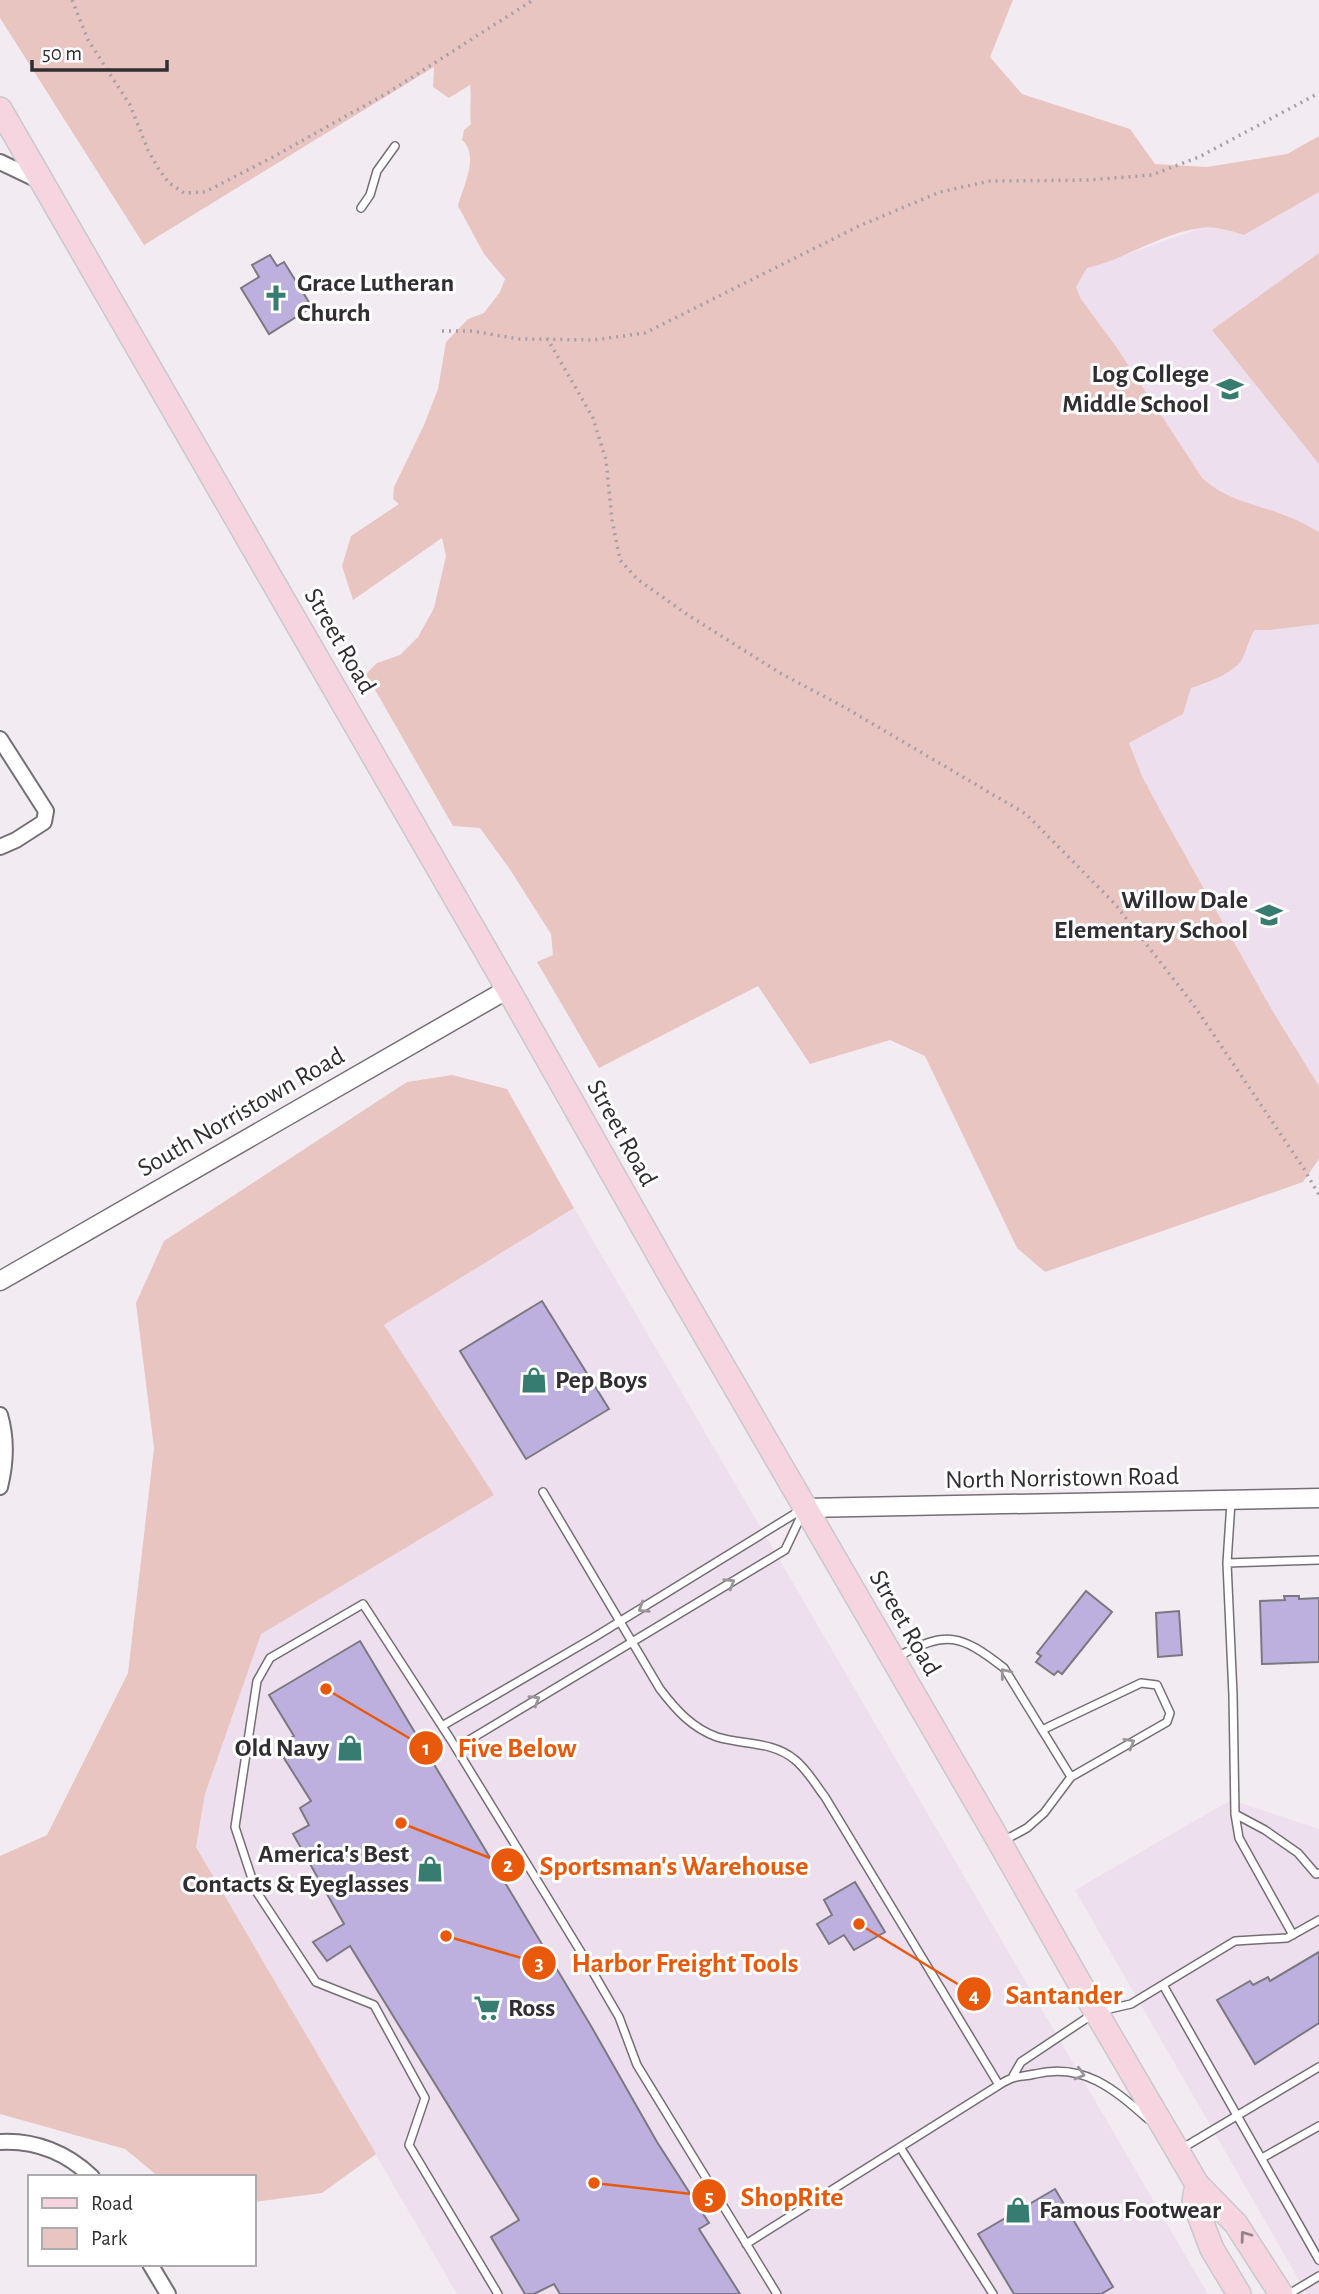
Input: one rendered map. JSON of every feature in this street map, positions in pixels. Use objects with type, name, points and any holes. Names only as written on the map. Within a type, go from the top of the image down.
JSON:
[{"type":"main road","name":"Street Road","points":[[0,108],[1196,2184],[1236,2224],[1281,2294]]},
{"type":"main road","name":"Street Road","points":[[1196,2184],[1195,2202],[1212,2249],[1239,2294]]},
{"type":"street","points":[[0,162],[43,183]]},
{"type":"street","points":[[0,739],[46,811],[44,822],[0,847]]},
{"type":"street","name":"South Norristown Road","points":[[0,1281],[508,989]]},
{"type":"street","points":[[0,1415],[6,1444],[0,1487]]},
{"type":"street","name":"North Norristown Road","points":[[805,1508],[1319,1499]]},
{"type":"street","points":[[0,2142],[21,2142],[46,2148],[62,2155],[89,2175]]},
{"type":"street","points":[[151,2266],[168,2294]]},
{"type":"lane","points":[[361,208],[370,195],[377,171],[395,146]]},
{"type":"lane","points":[[542,1492],[660,1689],[678,1712],[689,1722],[719,1738],[775,1749],[793,1757],[805,1768],[999,2085]]},
{"type":"lane","points":[[1231,1501],[1227,1563],[1235,1814],[1239,1838],[1293,1935]]},
{"type":"lane","points":[[442,1726],[621,1621],[805,1508]]},
{"type":"lane","points":[[456,1748],[785,1550],[805,1508]]},
{"type":"lane","points":[[1227,1563],[1319,1560]]},
{"type":"lane","points":[[498,2294],[409,2145],[425,2098],[374,2005],[316,1982],[256,1892],[235,1827],[257,1681],[270,1658],[363,1604],[456,1748],[591,1968],[619,2017],[637,2065],[777,2294]]},
{"type":"lane","points":[[894,1659],[926,1642],[944,1638],[976,1649],[1004,1668],[1071,1777]]},
{"type":"lane","points":[[1000,1843],[1027,1828],[1044,1813],[1071,1777],[1167,1722],[1170,1713],[1157,1685],[1141,1683],[1042,1730]]},
{"type":"lane","points":[[1235,1814],[1265,1830],[1298,1853],[1316,1874],[1319,1873]]},
{"type":"lane","points":[[1013,2076],[1021,2062],[1096,2012],[1131,2004],[1235,1941],[1287,1938],[1319,1920]]},
{"type":"lane","points":[[1163,1985],[1319,2260]]},
{"type":"lane","points":[[747,2244],[1013,2076],[1060,2070],[1093,2078],[1124,2098],[1176,2148],[1319,2067]]},
{"type":"lane","points":[[1262,2158],[1319,2126]]},
{"type":"lane","points":[[900,2147],[993,2294]]},
{"type":"lane","points":[[1289,2294],[1319,2276]]},
{"type":"path","points":[[72,0],[88,40],[130,105],[158,169],[169,183],[184,193],[205,192],[273,157],[389,92],[533,0]]},
{"type":"path","points":[[442,331],[472,331],[519,339],[593,340],[645,333],[859,226],[940,192],[990,181],[1089,180],[1152,175],[1199,157],[1319,93]]},
{"type":"path","points":[[547,338],[593,418],[606,460],[612,520],[620,560],[637,579],[780,673],[844,707],[1026,814],[1115,904],[1193,1004],[1304,1168],[1319,1195]]},
{"type":"shaded area","name":"Log College Middle School","points":[[1319,192],[1319,532],[1285,515],[1245,504],[1215,490],[1203,479],[1081,299],[1076,287],[1087,268],[1202,228],[1224,229],[1244,235]]},
{"type":"shaded area","name":"Willow Dale Elementary School","points":[[1319,624],[1319,1086],[1272,1010],[1166,821],[1142,776],[1129,743],[1183,714],[1191,688],[1206,684],[1240,662],[1248,639],[1255,629]]},
{"type":"shaded area","points":[[574,1208],[1208,2294],[457,2294],[196,1847],[205,1794],[258,1631],[384,1325]]},
{"type":"shaded area","points":[[1231,1800],[1319,1829],[1319,2294],[1307,2294],[1075,1890]]},
{"type":"green space","points":[[0,0],[1013,0],[990,57],[1022,94],[1130,129],[1155,164],[1207,167],[1287,154],[1319,136],[1319,192],[1244,235],[1223,229],[1201,228],[1158,240],[1116,259],[1087,268],[1076,287],[1081,299],[1117,348],[1203,479],[1232,497],[1288,517],[1319,532],[1319,624],[1255,630],[1237,665],[1218,678],[1191,688],[1183,714],[1129,743],[1142,776],[1166,821],[1272,1010],[1319,1086],[1319,1159],[1303,1182],[1045,1272],[1017,1248],[925,1056],[890,1040],[810,1064],[758,986],[599,1068],[537,962],[553,955],[551,934],[480,828],[453,826],[366,674],[377,663],[400,655],[418,637],[434,608],[446,556],[442,538],[353,600],[342,566],[351,536],[399,504],[393,499],[394,487],[438,389],[446,342],[468,319],[484,313],[500,292],[505,279],[484,254],[458,206],[470,163],[470,154],[462,140],[464,130],[471,124],[470,85],[449,98],[433,87],[434,67],[144,245],[0,18]]},
{"type":"green space","points":[[1319,253],[1319,464],[1212,330]]},
{"type":"green space","points":[[452,1075],[507,1089],[574,1208],[384,1325],[494,1495],[261,1634],[205,1794],[196,1847],[376,2154],[322,2193],[256,2202],[256,2175],[157,2175],[125,2149],[0,2114],[0,1856],[47,1835],[128,1673],[154,1448],[136,1303],[164,1241],[407,1082]]},
{"type":"building","name":"Grace Lutheran Church","points":[[270,255],[277,266],[284,262],[312,307],[269,334],[241,288],[259,277],[252,265]]},
{"type":"building","name":"Pep Boys","points":[[542,1301],[609,1409],[526,1459],[460,1351]]},
{"type":"building","points":[[1086,1591],[1112,1612],[1062,1674],[1058,1671],[1054,1675],[1036,1662],[1041,1656],[1037,1653]]},
{"type":"building","points":[[1284,1596],[1299,1596],[1299,1599],[1319,1598],[1319,1662],[1262,1664],[1260,1601],[1285,1600]]},
{"type":"building","points":[[1179,1611],[1182,1655],[1158,1657],[1156,1613]]},
{"type":"building","points":[[360,1641],[591,2026],[657,2142],[709,2223],[699,2229],[740,2294],[560,2294],[554,2284],[534,2294],[525,2294],[491,2237],[519,2220],[350,1946],[327,1961],[313,1942],[344,1924],[293,1834],[309,1825],[300,1808],[311,1801],[277,1747],[294,1736],[269,1695]]},
{"type":"building","points":[[855,1882],[885,1932],[854,1950],[844,1935],[829,1944],[817,1924],[832,1915],[824,1900]]},
{"type":"building","points":[[1319,1952],[1319,2023],[1255,2064],[1217,2000],[1250,1981],[1253,1985],[1268,1977],[1270,1981]]},
{"type":"building","points":[[1055,2189],[1113,2287],[1101,2294],[1014,2294],[978,2234]]},
{"type":"place","name":"Grace Lutheran Church","points":[[276,298]]},
{"type":"place","name":"Log College Middle School","points":[[1230,389]]},
{"type":"place","name":"Willow Dale Elementary School","points":[[1269,915]]},
{"type":"place","name":"Pep Boys","points":[[534,1380]]},
{"type":"place","name":"Five Below","points":[[326,1689]]},
{"type":"place","name":"Old Navy","points":[[350,1748]]},
{"type":"place","name":"Sportsman's Warehouse","points":[[401,1823]]},
{"type":"place","name":"America's Best Contacts & Eyeglasses","points":[[430,1869]]},
{"type":"place","name":"Santander","points":[[859,1924]]},
{"type":"place","name":"Harbor Freight Tools","points":[[446,1936]]},
{"type":"place","name":"Ross","points":[[487,2008]]},
{"type":"place","name":"ShopRite","points":[[594,2183]]},
{"type":"place","name":"Famous Footwear","points":[[1018,2210]]}]
